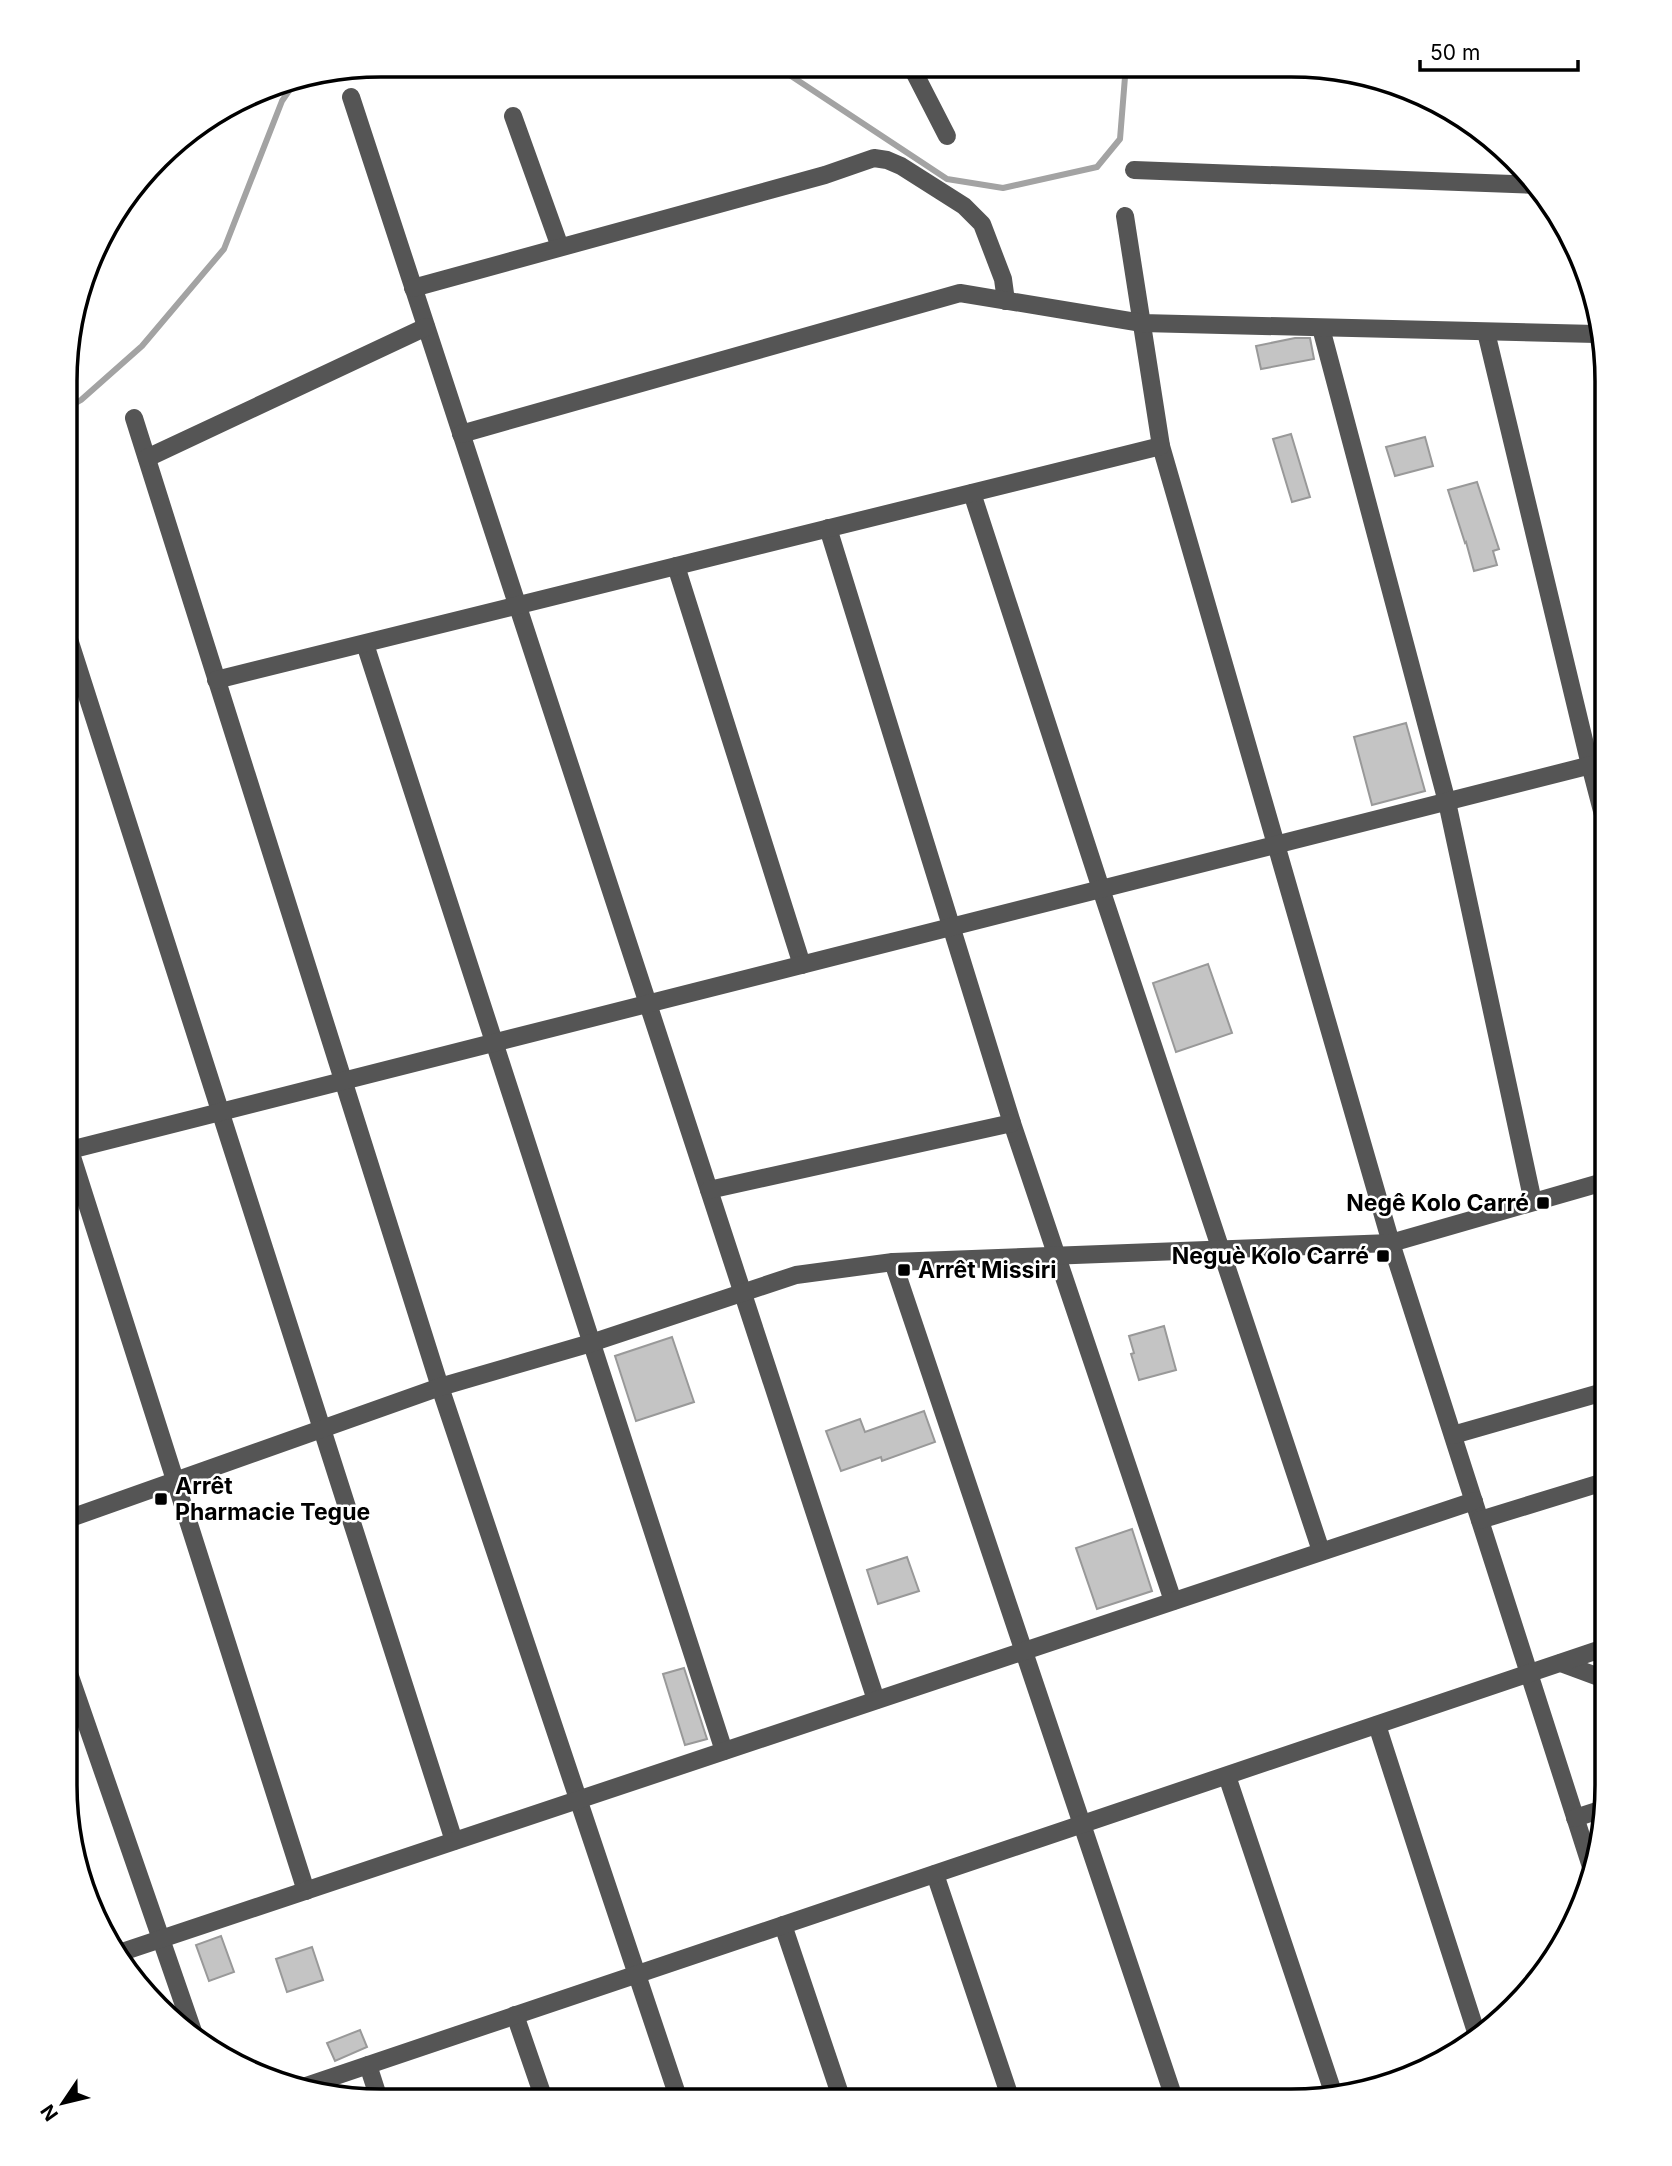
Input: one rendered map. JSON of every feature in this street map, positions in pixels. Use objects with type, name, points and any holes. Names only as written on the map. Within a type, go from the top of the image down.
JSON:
[{"type":"street","points":[[917,77],[947,136]]},
{"type":"street","points":[[351,97],[876,1700]]},
{"type":"street","points":[[513,116],[560,247]]},
{"type":"street","points":[[413,288],[825,175],[874,158],[901,166],[964,206],[982,224],[1003,279],[1006,301]]},
{"type":"street","points":[[1134,170],[1523,184]]},
{"type":"street","points":[[1125,216],[1161,446],[1391,1243],[1587,1854]]},
{"type":"street","points":[[461,434],[960,293],[1142,323],[1591,334]]},
{"type":"street","points":[[147,458],[426,327]]},
{"type":"street","points":[[1321,328],[1447,802],[1533,1202]]},
{"type":"street","points":[[1486,331],[1595,751]]},
{"type":"street","points":[[134,418],[440,1387],[676,2089]]},
{"type":"street","points":[[216,680],[1161,446]]},
{"type":"street","points":[[972,493],[1321,1551]]},
{"type":"street","points":[[828,528],[1012,1123],[1173,1601]]},
{"type":"street","points":[[676,566],[802,965]]},
{"type":"street","points":[[365,644],[724,1751]]},
{"type":"street","points":[[77,664],[454,1841]]},
{"type":"street","points":[[77,1145],[221,1113],[1595,764]]},
{"type":"street","points":[[709,1190],[1012,1123]]},
{"type":"street","points":[[77,1178],[306,1891]]},
{"type":"street","points":[[77,1516],[440,1387],[591,1343],[796,1275],[893,1262],[1391,1243],[1595,1184]]},
{"type":"street","points":[[893,1262],[1171,2089]]},
{"type":"street","points":[[1453,1435],[1595,1394]]},
{"type":"street","points":[[1480,1520],[1595,1485]]},
{"type":"street","points":[[126,1951],[1474,1501]]},
{"type":"street","points":[[317,2082],[1595,1651]]},
{"type":"street","points":[[1560,1663],[1595,1676]]},
{"type":"street","points":[[77,1697],[188,2020]]},
{"type":"street","points":[[1377,1725],[1474,2027]]},
{"type":"street","points":[[1227,1776],[1331,2086]]},
{"type":"street","points":[[1576,1818],[1593,1812]]},
{"type":"street","points":[[935,1874],[1007,2089]]},
{"type":"street","points":[[783,1925],[838,2089]]},
{"type":"street","points":[[515,2015],[541,2089]]},
{"type":"street","points":[[368,2065],[376,2089]]},
{"type":"building","points":[[1295,338],[1310,338],[1314,359],[1261,369],[1256,346]]},
{"type":"building","points":[[1291,434],[1310,497],[1292,502],[1273,439]]},
{"type":"building","points":[[1425,437],[1433,466],[1395,476],[1386,447]]},
{"type":"building","points":[[1477,482],[1499,549],[1493,551],[1497,565],[1474,571],[1448,490]]},
{"type":"building","points":[[1406,723],[1425,791],[1372,805],[1354,737]]},
{"type":"building","points":[[1208,964],[1232,1033],[1176,1052],[1153,983]]},
{"type":"building","points":[[1164,1326],[1176,1370],[1139,1380],[1129,1336]]},
{"type":"building","points":[[672,1337],[694,1402],[636,1421],[615,1356]]},
{"type":"building","points":[[924,1411],[935,1442],[882,1461],[881,1457],[841,1471],[826,1431],[860,1419],[865,1432]]},
{"type":"building","points":[[1132,1529],[1152,1591],[1097,1609],[1076,1548]]},
{"type":"building","points":[[907,1557],[919,1591],[878,1604],[867,1570]]},
{"type":"building","points":[[684,1668],[707,1739],[685,1745],[663,1674]]},
{"type":"building","points":[[221,1936],[234,1972],[209,1981],[196,1945]]},
{"type":"building","points":[[312,1947],[323,1980],[287,1992],[276,1959]]},
{"type":"building","points":[[360,2030],[367,2047],[335,2061],[327,2043]]},
{"type":"waterway","points":[[793,77],[947,179],[1003,188],[1097,167],[1120,139],[1125,77]]},
{"type":"waterway","points":[[77,402],[142,346],[224,249],[282,101],[289,91]]},
{"type":"place","name":"Negê Kolo Carré","points":[[1543,1203]]},
{"type":"place","name":"Neguè Kolo Carré","points":[[1383,1256]]},
{"type":"place","name":"Arrêt Missiri","points":[[904,1270]]},
{"type":"place","name":"Arrêt Pharmacie Tegue","points":[[161,1499]]}]
